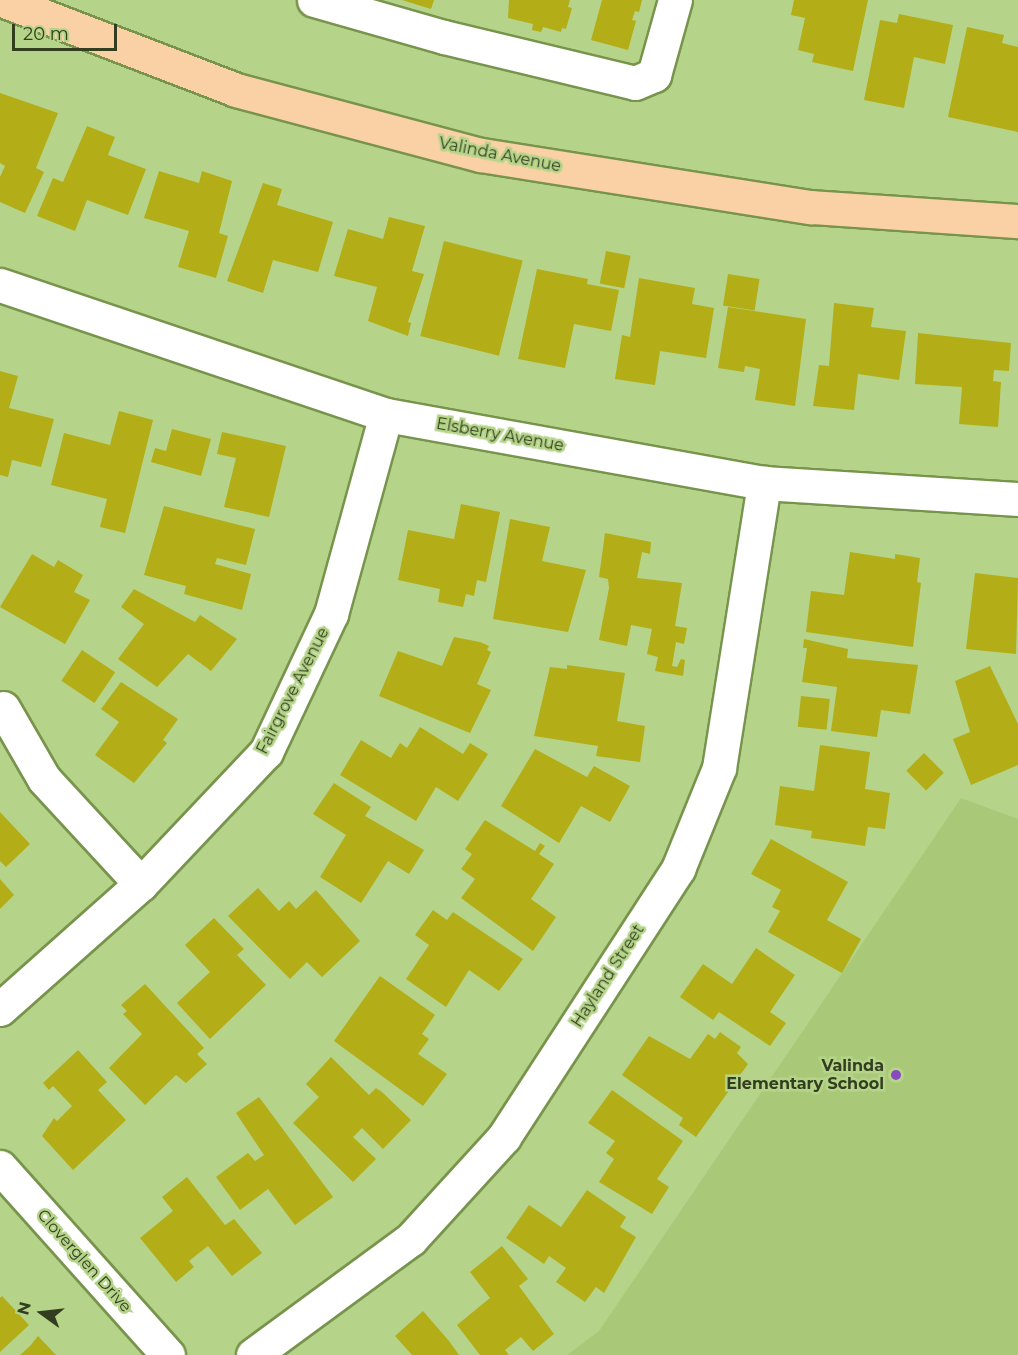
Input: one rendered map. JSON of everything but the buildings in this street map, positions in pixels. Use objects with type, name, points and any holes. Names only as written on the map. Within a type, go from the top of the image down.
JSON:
[{"type":"main road","name":"Valinda Avenue","points":[[2,0],[236,90],[481,155],[811,207],[1018,221]]},
{"type":"street","points":[[314,0],[444,37],[635,82],[654,75],[675,0]]},
{"type":"street","name":"Elsberry Avenue","points":[[0,285],[386,415],[764,483],[1018,499]]},
{"type":"street","name":"Fairgrove Avenue","points":[[0,1010],[141,884],[266,752],[331,614],[386,415]]},
{"type":"street","name":"Hayland Street","points":[[254,1355],[411,1239],[504,1137],[678,869],[719,768],[764,483]]},
{"type":"street","points":[[3,708],[44,779],[141,884]]},
{"type":"street","name":"Cloverglen Drive","points":[[0,1167],[168,1355]]},
{"type":"shaded area","name":"Valinda Elementary School","points":[[961,798],[1018,819],[1018,1355],[567,1355],[599,1331]]},
{"type":"place","name":"Valinda Elementary School","points":[[896,1075]]}]
